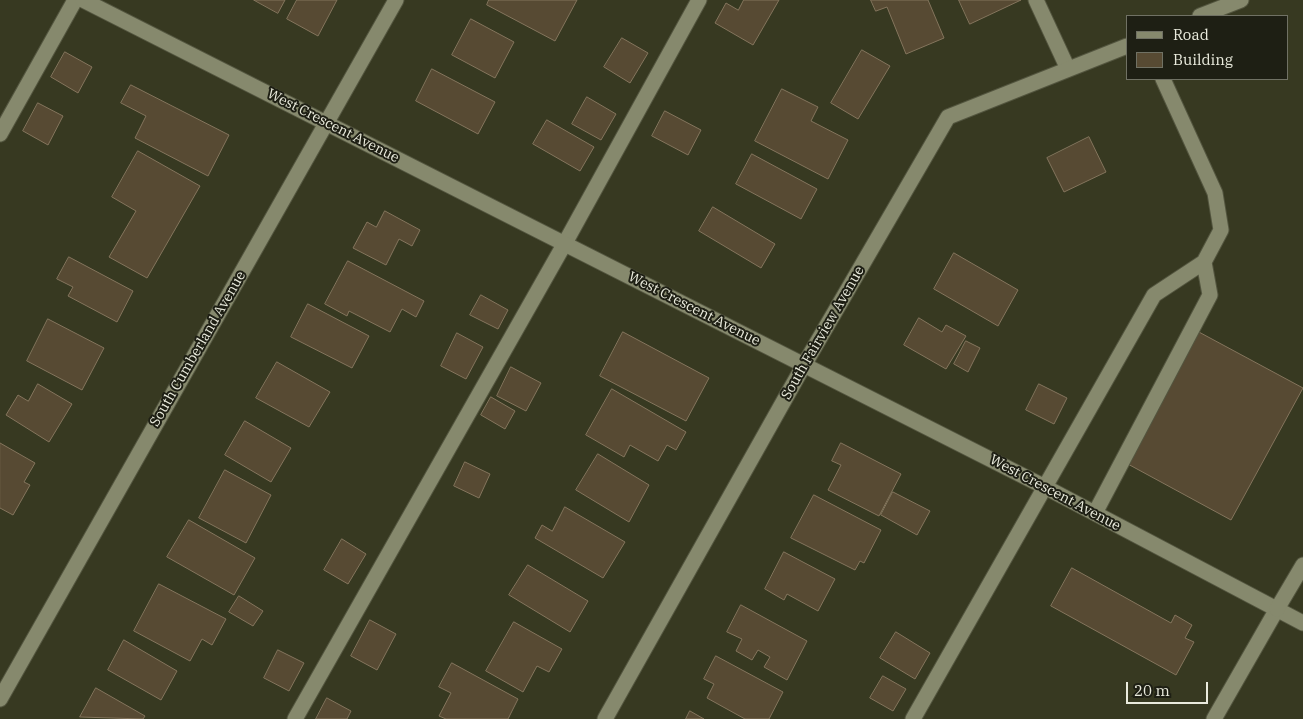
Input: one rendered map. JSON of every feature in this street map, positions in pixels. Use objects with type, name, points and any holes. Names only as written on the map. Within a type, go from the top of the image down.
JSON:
[{"type":"street","points":[[0,134],[75,0]]},
{"type":"street","name":"West Crescent Avenue","points":[[83,0],[1045,486],[1303,623]]},
{"type":"street","name":"South Cumberland Avenue","points":[[0,699],[396,0]]},
{"type":"street","points":[[295,719],[565,243],[699,0]]},
{"type":"street","points":[[1036,0],[1068,69]]},
{"type":"street","points":[[1203,15],[1241,0]]},
{"type":"street","name":"South Fairview Avenue","points":[[605,719],[804,364],[948,116],[1126,46]]},
{"type":"street","points":[[913,719],[1154,294],[1204,262],[1221,230],[1215,192],[1163,80]]},
{"type":"street","points":[[1095,513],[1210,295],[1204,262]]},
{"type":"street","points":[[1214,719],[1303,565]]},
{"type":"building","points":[[254,0],[285,0],[278,13]]},
{"type":"building","points":[[297,0],[337,0],[318,36],[287,19]]},
{"type":"building","points":[[489,0],[577,0],[555,41],[487,5]]},
{"type":"building","points":[[744,0],[779,0],[753,45],[715,23],[726,3],[738,10]]},
{"type":"building","points":[[871,0],[928,0],[944,38],[906,54],[887,7],[876,11]]},
{"type":"building","points":[[959,0],[1021,0],[970,24]]},
{"type":"building","points":[[471,19],[514,42],[495,78],[452,55]]},
{"type":"building","points":[[622,38],[648,53],[630,83],[604,67]]},
{"type":"building","points":[[862,50],[890,66],[858,119],[831,103]]},
{"type":"building","points":[[65,52],[92,67],[78,93],[51,77]]},
{"type":"building","points":[[432,69],[495,102],[478,134],[416,101]]},
{"type":"building","points":[[131,85],[229,135],[208,176],[135,138],[146,116],[121,103]]},
{"type":"building","points":[[782,89],[818,107],[811,121],[848,140],[828,179],[755,141]]},
{"type":"building","points":[[587,97],[616,114],[601,140],[572,124]]},
{"type":"building","points":[[38,103],[63,116],[48,145],[23,131]]},
{"type":"building","points":[[665,111],[701,130],[688,155],[652,136]]},
{"type":"building","points":[[547,120],[594,147],[580,171],[533,144]]},
{"type":"building","points":[[1089,137],[1106,172],[1064,192],[1047,158]]},
{"type":"building","points":[[138,151],[200,186],[147,278],[109,257],[136,211],[112,197]]},
{"type":"building","points":[[752,154],[817,189],[801,219],[736,184]]},
{"type":"building","points":[[713,207],[775,244],[761,268],[699,231]]},
{"type":"building","points":[[385,211],[420,230],[412,246],[399,239],[386,265],[353,248],[367,222],[376,227]]},
{"type":"building","points":[[954,253],[1018,290],[998,326],[934,289]]},
{"type":"building","points":[[69,257],[133,291],[117,322],[68,296],[73,287],[57,279]]},
{"type":"building","points":[[348,261],[424,301],[416,317],[402,309],[390,332],[349,311],[347,316],[325,304]]},
{"type":"building","points":[[481,295],[508,310],[498,329],[470,315]]},
{"type":"building","points":[[308,304],[369,336],[352,368],[291,337]]},
{"type":"building","points":[[919,318],[942,332],[946,325],[966,336],[946,369],[904,345]]},
{"type":"building","points":[[48,319],[104,348],[82,390],[27,361]]},
{"type":"building","points":[[1197,331],[1303,388],[1231,520],[1126,463]]},
{"type":"building","points":[[623,332],[709,378],[686,421],[600,376]]},
{"type":"building","points":[[457,333],[483,347],[466,379],[441,366]]},
{"type":"building","points":[[966,341],[980,348],[968,372],[954,364]]},
{"type":"building","points":[[277,362],[330,392],[309,427],[256,398]]},
{"type":"building","points":[[511,367],[541,383],[526,411],[497,396]]},
{"type":"building","points":[[38,384],[72,404],[49,442],[6,415],[18,395],[28,401]]},
{"type":"building","points":[[1039,384],[1067,398],[1054,424],[1026,410]]},
{"type":"building","points":[[612,389],[686,432],[676,450],[667,445],[658,461],[630,445],[624,457],[586,435]]},
{"type":"building","points":[[491,397],[515,411],[505,429],[481,415]]},
{"type":"building","points":[[245,421],[291,448],[271,482],[225,455]]},
{"type":"building","points":[[0,443],[35,463],[24,482],[30,485],[13,515],[0,508]]},
{"type":"building","points":[[841,443],[901,474],[879,516],[828,490],[841,465],[832,461]]},
{"type":"building","points":[[598,454],[649,485],[629,522],[576,490]]},
{"type":"building","points":[[465,462],[490,474],[479,498],[454,486]]},
{"type":"building","points":[[225,470],[271,495],[246,543],[199,518]]},
{"type":"building","points":[[893,492],[930,511],[917,535],[881,515]]},
{"type":"building","points":[[814,495],[881,530],[864,563],[860,561],[855,570],[791,538]]},
{"type":"building","points":[[565,507],[625,542],[603,578],[535,538],[542,525],[552,531]]},
{"type":"building","points":[[189,520],[255,558],[234,595],[167,557]]},
{"type":"building","points":[[342,539],[366,554],[348,584],[324,570]]},
{"type":"building","points":[[784,552],[835,579],[818,611],[787,594],[784,600],[765,589]]},
{"type":"building","points":[[528,565],[588,601],[570,632],[509,595]]},
{"type":"building","points":[[1072,568],[1171,623],[1175,615],[1192,625],[1185,638],[1194,642],[1176,675],[1051,606]]},
{"type":"building","points":[[159,584],[226,619],[212,645],[202,639],[190,661],[134,631]]},
{"type":"building","points":[[239,596],[263,611],[253,626],[229,612]]},
{"type":"building","points":[[741,605],[807,641],[787,680],[764,667],[770,657],[758,650],[752,660],[736,651],[742,639],[727,632]]},
{"type":"building","points":[[370,620],[396,634],[377,670],[351,656]]},
{"type":"building","points":[[514,622],[562,649],[549,672],[537,666],[523,692],[486,671]]},
{"type":"building","points":[[896,632],[930,653],[915,679],[880,658]]},
{"type":"building","points":[[124,640],[177,671],[161,700],[108,670]]},
{"type":"building","points":[[278,650],[304,663],[289,691],[264,678]]},
{"type":"building","points":[[716,656],[783,692],[769,719],[745,719],[707,698],[714,684],[704,679]]},
{"type":"building","points":[[452,663],[518,699],[508,719],[446,719],[439,716],[451,693],[439,687]]},
{"type":"building","points":[[883,676],[906,689],[893,711],[870,698]]},
{"type":"building","points":[[96,688],[145,716],[143,719],[80,717]]},
{"type":"building","points":[[327,698],[351,711],[347,719],[316,719]]},
{"type":"building","points":[[690,711],[704,719],[686,719]]}]
